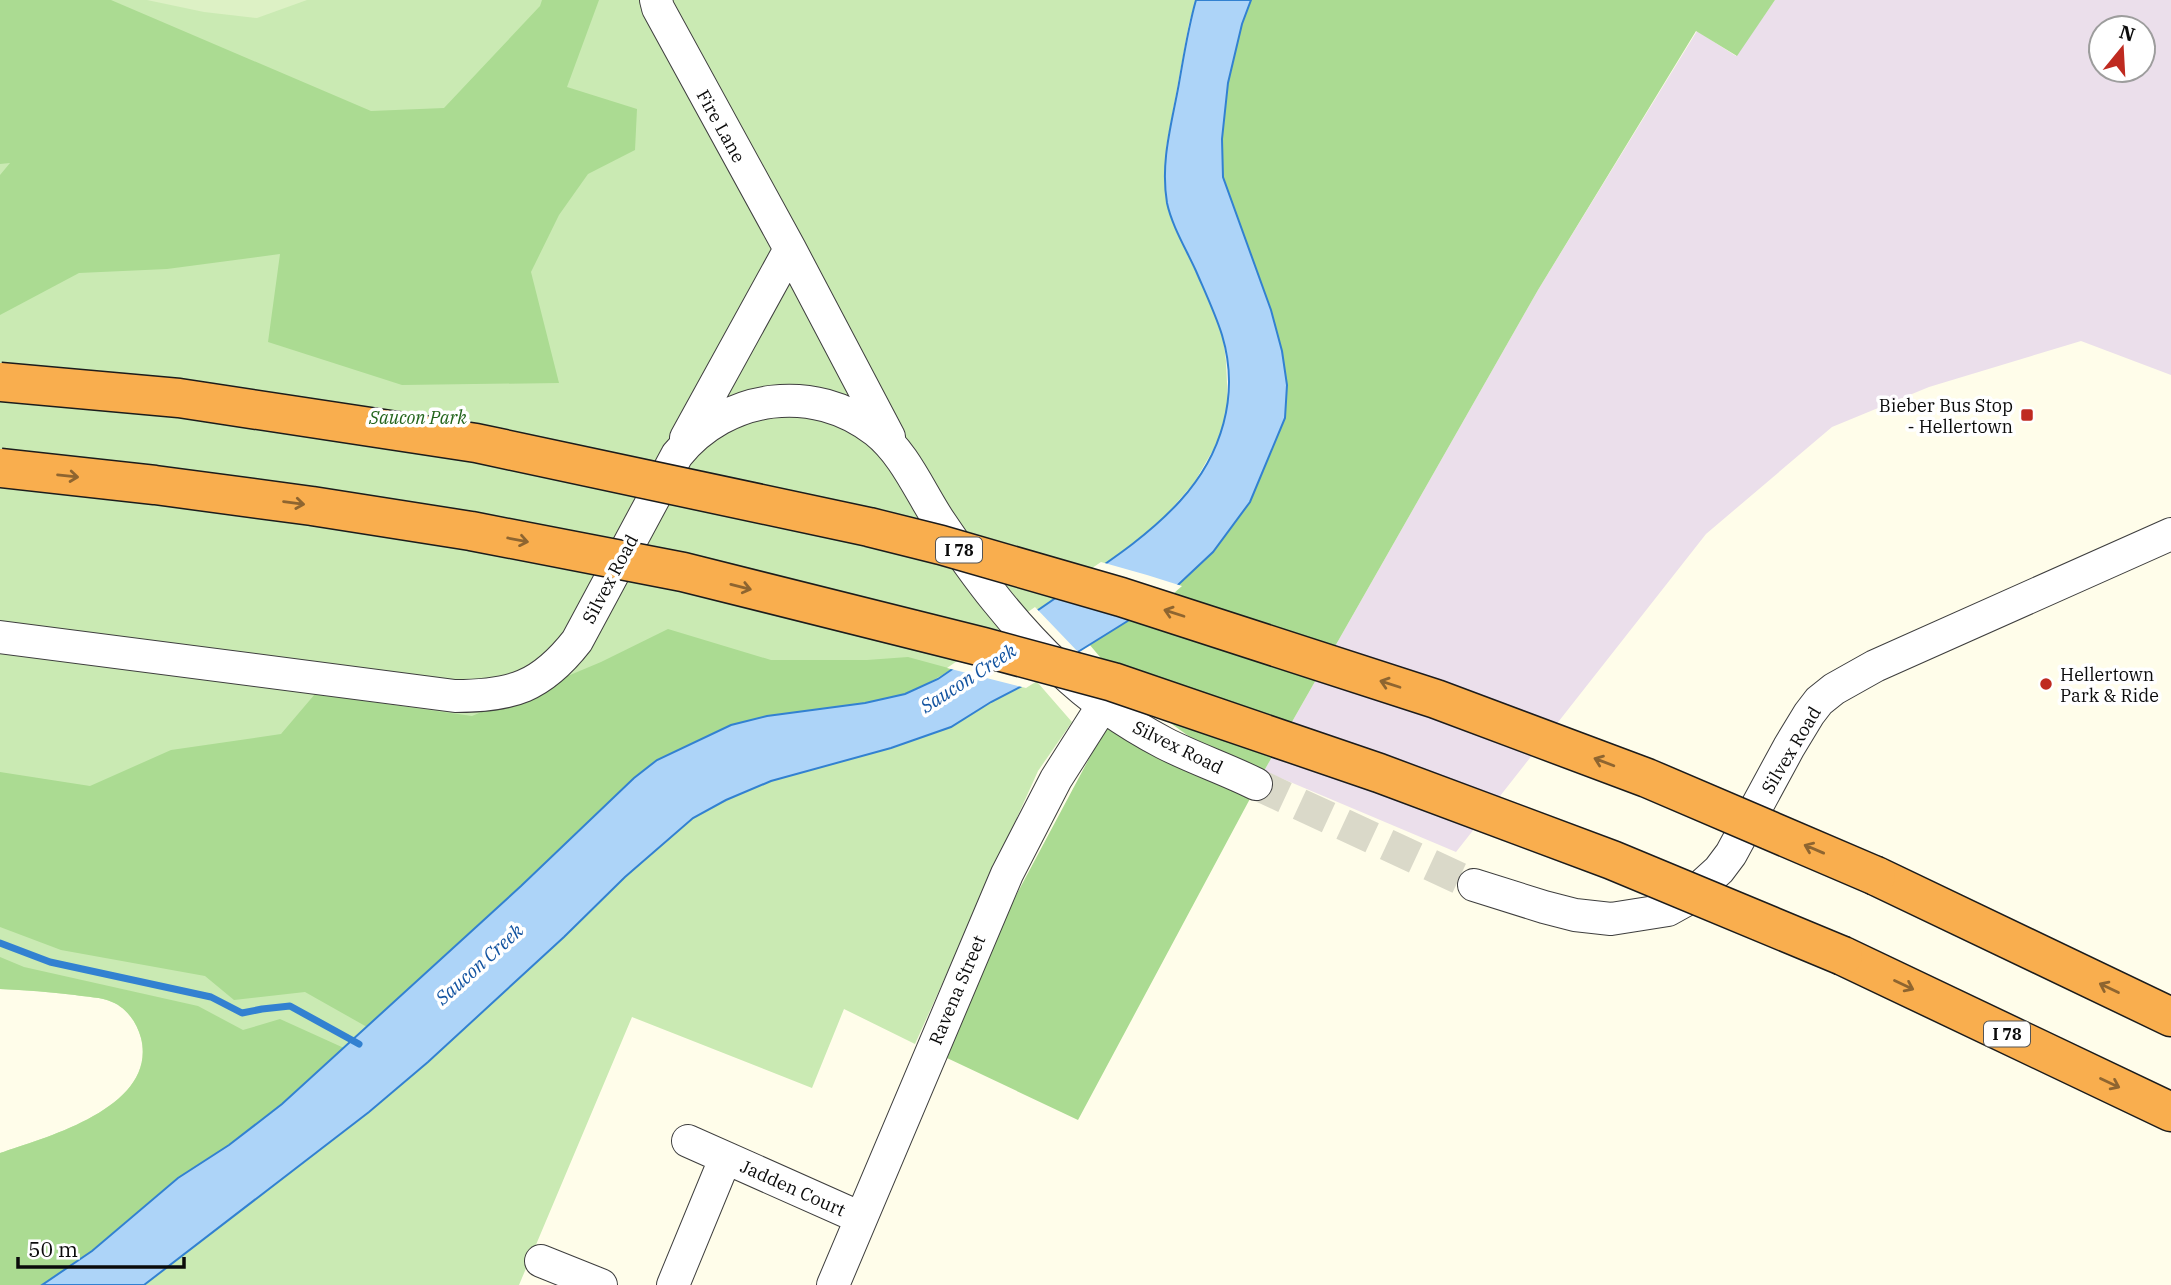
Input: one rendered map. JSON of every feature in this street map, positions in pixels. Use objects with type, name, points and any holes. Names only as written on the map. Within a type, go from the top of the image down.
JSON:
[{"type":"highway","name":"I 78","points":[[0,382],[179,398],[476,443],[869,527],[1151,606],[1436,699],[1647,778],[1877,876],[2171,1017]]},
{"type":"highway","name":"I 78","points":[[0,468],[155,485],[471,531],[683,572],[1113,682],[1379,773],[1612,860],[1843,956],[2171,1112]]},
{"type":"street","name":"Fire Lane","points":[[656,0],[693,75],[790,249],[899,457]]},
{"type":"street","points":[[677,455],[790,249]]},
{"type":"street","name":"Silvex Road","points":[[0,637],[455,696],[499,694],[531,683],[548,672],[577,641],[677,455],[698,432],[712,422],[751,405],[785,399],[815,403],[854,418],[877,432],[899,457],[959,550],[1002,609],[1063,672],[1103,705],[1167,744],[1256,783]]},
{"type":"street","name":"Silvex Road","points":[[1474,885],[1574,915],[1611,919],[1668,910],[1686,900],[1731,854],[1799,730],[1819,701],[1834,689],[1875,666],[2171,534]]},
{"type":"street","name":"Ravena Street","points":[[833,1285],[1007,874],[1056,779],[1103,705]]},
{"type":"street","name":"Jadden Court","points":[[688,1140],[861,1218]]},
{"type":"street","name":"Jadden Court","points":[[673,1285],[725,1158]]},
{"type":"street","points":[[541,1261],[601,1285]]},
{"type":"shaded area","points":[[1775,0],[2171,0],[2171,375],[2081,341],[1929,387],[1832,427],[1706,534],[1456,852],[1264,771],[1538,290],[1697,31],[1736,56]]},
{"type":"green space","name":"Saucon Park","points":[[0,0],[1196,0],[1189,23],[1166,148],[1165,180],[1181,239],[1223,337],[1228,405],[1225,423],[1194,483],[1164,517],[1138,541],[998,637],[1072,722],[1038,771],[915,1044],[844,1009],[812,1088],[632,1017],[519,1285],[144,1285],[369,1112],[428,1062],[625,877],[693,818],[726,800],[771,781],[891,748],[950,727],[938,679],[521,886],[282,1104],[42,1285],[0,1285],[0,1153],[70,1128],[94,1115],[116,1100],[133,1083],[142,1062],[141,1038],[137,1027],[127,1012],[108,1000],[0,989]]},
{"type":"green space","points":[[0,0],[111,0],[371,111],[444,108],[540,6],[542,0],[599,0],[567,87],[637,109],[635,150],[588,174],[559,215],[531,272],[559,383],[402,385],[268,342],[280,254],[167,269],[79,273],[0,315],[0,175],[10,163],[0,164]]},
{"type":"green space","points":[[147,0],[307,0],[257,18],[204,12]]},
{"type":"green space","points":[[1251,0],[1775,0],[1737,56],[1696,31],[1538,290],[1264,771],[1194,740],[1133,696],[1089,644],[1110,630],[1250,502],[1285,418],[1287,385],[1282,351],[1271,310],[1223,177],[1222,139],[1228,83],[1242,24]]},
{"type":"green space","points":[[668,629],[771,660],[867,660],[908,657],[952,669],[905,694],[865,703],[767,716],[731,725],[657,760],[634,778],[367,1027],[305,992],[234,1000],[205,976],[61,950],[0,927],[0,772],[90,786],[171,750],[281,734],[315,694],[472,716],[601,662]]},
{"type":"green space","points":[[1107,725],[1252,795],[1078,1120],[947,1058],[1012,903]]},
{"type":"green space","points":[[0,957],[24,967],[198,1006],[243,1030],[280,1019],[344,1048],[282,1104],[229,1145],[178,1178],[92,1251],[42,1285],[0,1285],[0,1153],[70,1128],[94,1115],[116,1100],[133,1083],[142,1062],[139,1032],[131,1017],[122,1008],[108,1000],[94,997],[0,989]]},
{"type":"water","name":"Saucon Creek","points":[[1196,0],[1251,0],[1242,24],[1228,83],[1222,139],[1223,177],[1271,310],[1282,351],[1287,385],[1285,418],[1250,502],[1213,552],[1163,599],[1028,683],[951,727],[891,748],[771,781],[726,800],[693,818],[625,877],[428,1062],[369,1112],[144,1285],[42,1285],[92,1251],[178,1178],[229,1145],[282,1104],[521,886],[634,778],[657,760],[731,725],[767,716],[865,703],[905,694],[938,679],[1115,557],[1156,525],[1180,501],[1207,464],[1216,444],[1224,423],[1229,380],[1222,335],[1172,220],[1165,187],[1168,142]]},
{"type":"pier","points":[[1101,562],[1182,586],[1165,601],[1132,621],[1050,597]]},
{"type":"pier","points":[[1035,607],[1080,654],[1026,688],[947,668]]},
{"type":"waterway","points":[[0,943],[50,962],[211,997],[242,1013],[290,1006],[359,1044]]},
{"type":"tunnel","points":[[1256,784],[1474,885]]},
{"type":"place","name":"Bieber Bus Stop - Hellertown","points":[[2027,415]]},
{"type":"place","name":"Hellertown Park & Ride","points":[[2046,684]]}]
